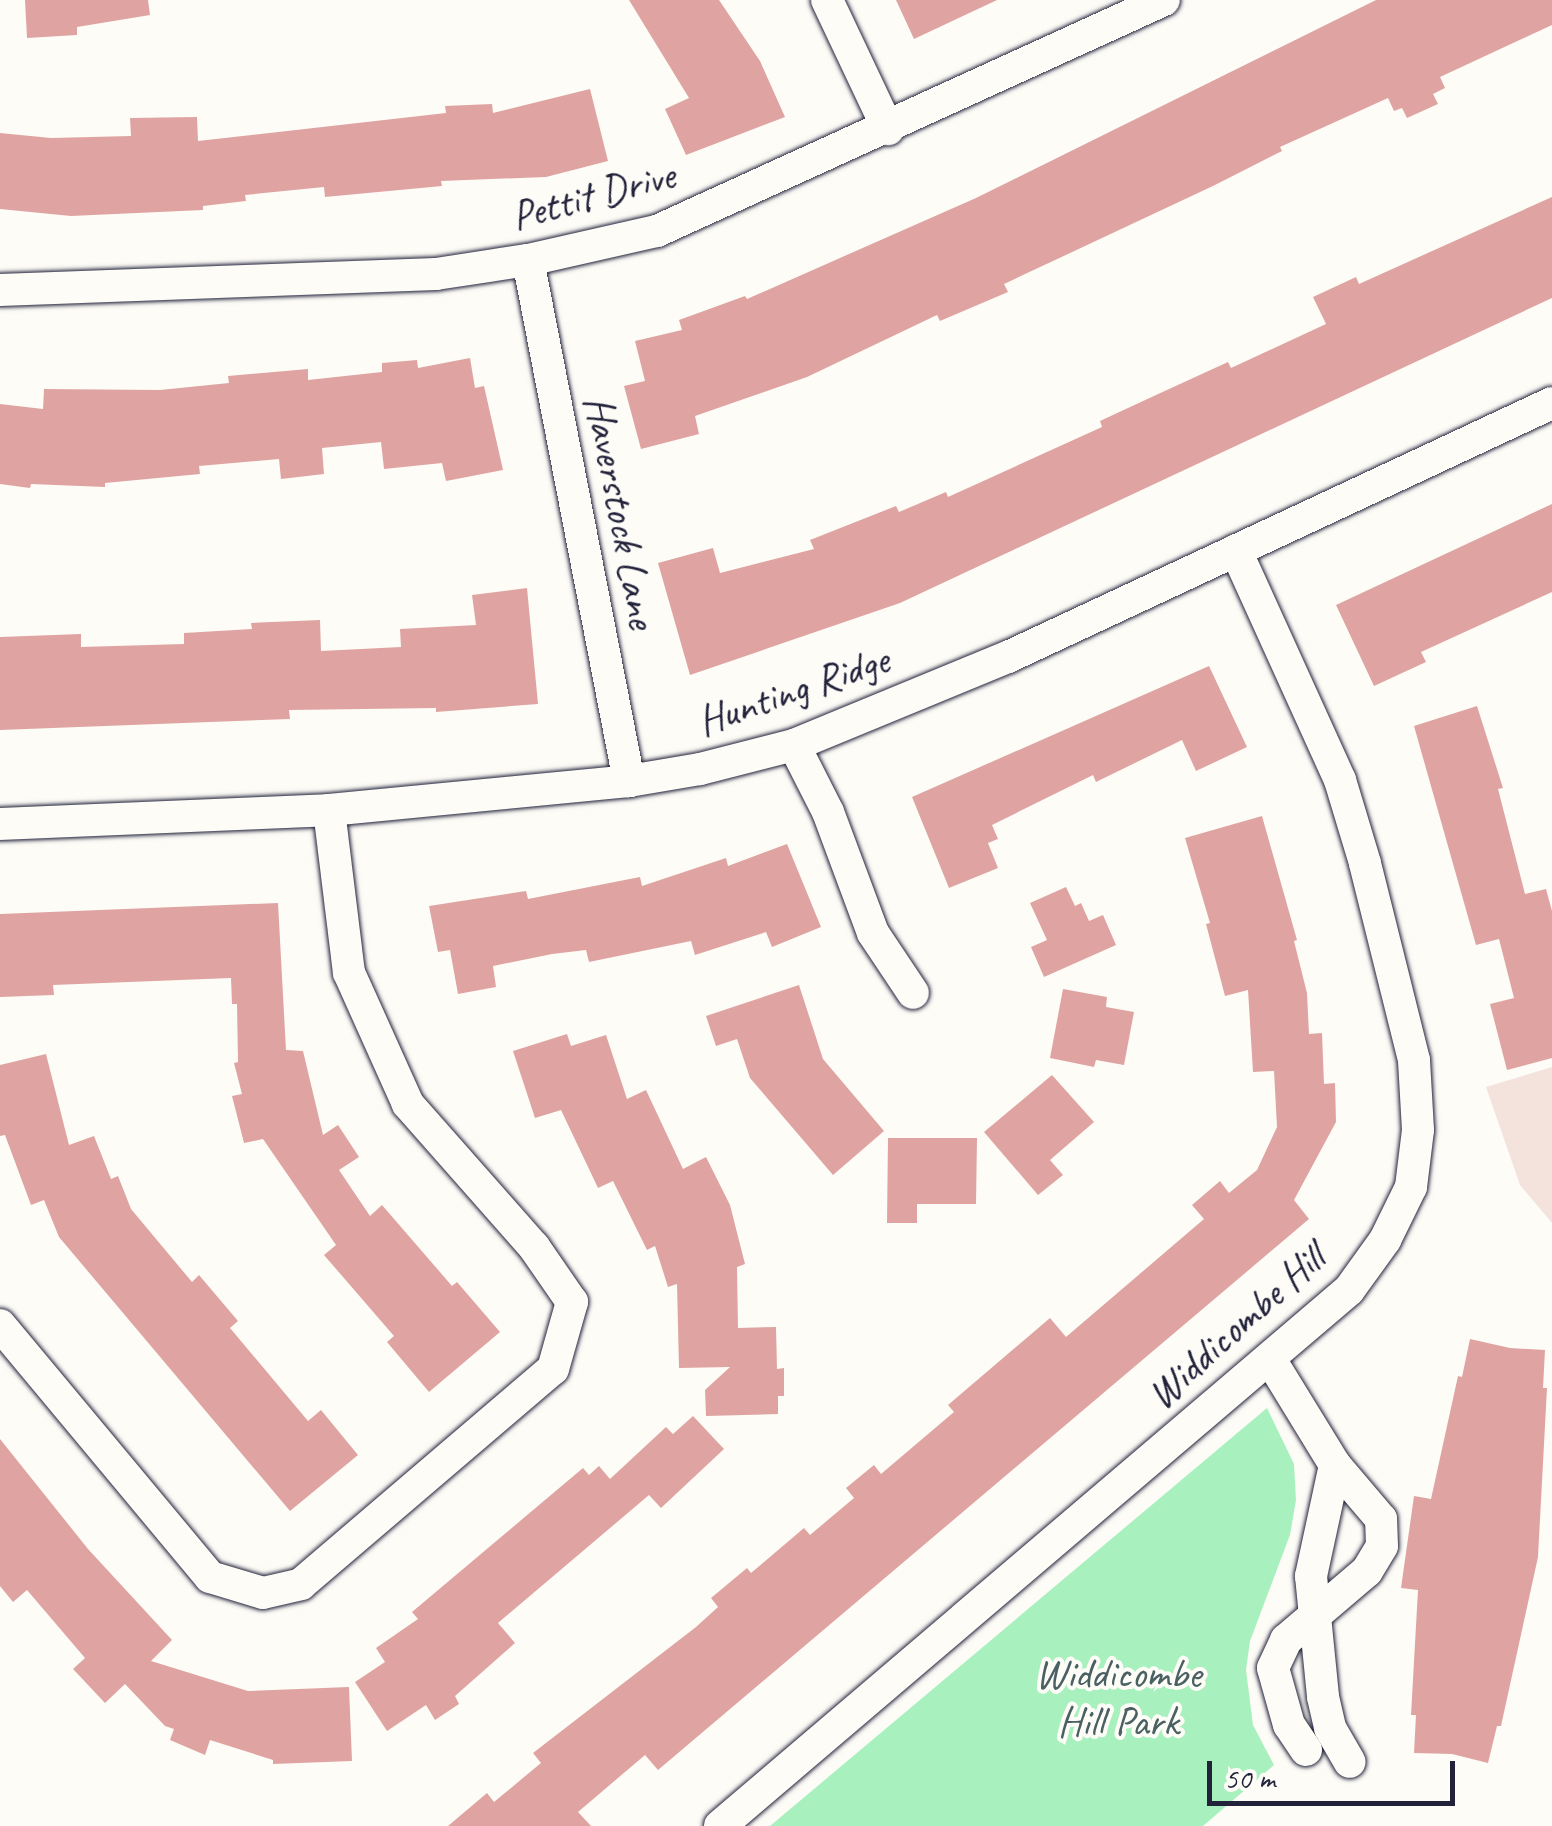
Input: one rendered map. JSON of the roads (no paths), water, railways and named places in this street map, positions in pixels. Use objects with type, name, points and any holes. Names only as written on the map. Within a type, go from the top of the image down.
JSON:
[{"type":"street","points":[[828,0],[888,129]]},
{"type":"street","name":"Pettit Drive","points":[[0,290],[436,274],[528,260],[657,231],[1164,0]]},
{"type":"street","name":"Haverstock Lane","points":[[528,260],[628,781]]},
{"type":"street","name":"Hunting Ridge","points":[[0,824],[329,810],[628,781],[700,769],[794,745],[1008,657],[1552,403]]},
{"type":"street","name":"Widdicombe Hill","points":[[720,1826],[1348,1290],[1385,1240],[1411,1187],[1418,1130],[1414,1060],[1340,780],[1236,551]]},
{"type":"street","points":[[794,745],[828,812],[873,933],[913,993]]},
{"type":"street","points":[[0,1325],[210,1577],[263,1592],[301,1584],[553,1369],[572,1302],[534,1247],[408,1104],[349,973],[329,810]]},
{"type":"street","points":[[1270,1359],[1335,1466],[1381,1519],[1382,1546],[1366,1571],[1286,1640],[1274,1668],[1289,1725],[1306,1750]]},
{"type":"street","points":[[1335,1466],[1310,1576],[1330,1728],[1350,1762]]},
{"type":"park label","name":"Widdicombe Hill Park","points":[[1118,1698]]}]
